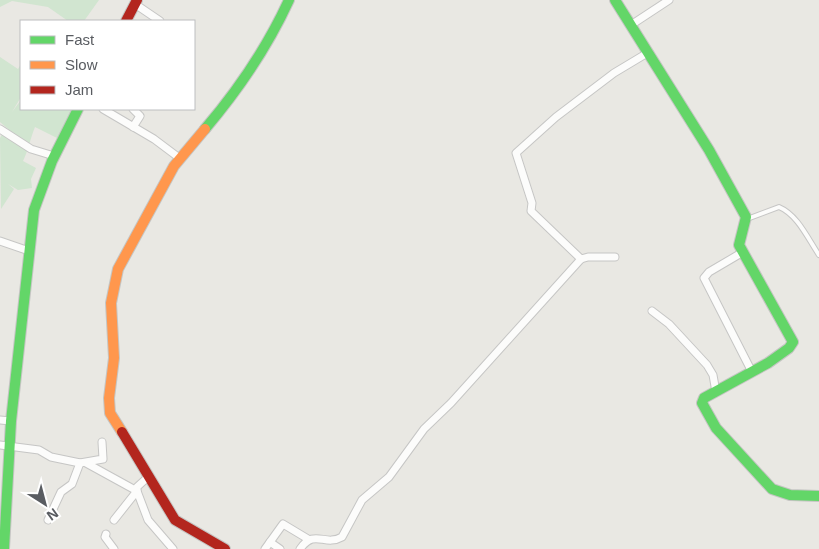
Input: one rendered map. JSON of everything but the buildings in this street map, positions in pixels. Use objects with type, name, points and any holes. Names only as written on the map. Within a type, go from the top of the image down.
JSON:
[{"type":"street","points":[[225,549],[175,520],[147,477],[110,413],[109,398],[114,358],[111,303],[118,269],[178,157],[244,81],[272,35],[289,0]]},
{"type":"street","points":[[615,0],[649,52],[748,220],[738,240],[793,342],[791,347],[752,372],[704,398],[702,402],[716,428],[769,486],[784,494],[819,496]]},
{"type":"street","points":[[631,25],[669,0]]},
{"type":"street","points":[[127,20],[136,2],[159,20]]},
{"type":"street","points":[[581,259],[530,211],[532,204],[516,153],[556,116],[618,70],[649,52]]},
{"type":"street","points":[[3,543],[5,445],[11,421],[34,210],[54,156],[77,110]]},
{"type":"street","points":[[105,110],[154,138],[178,157]]},
{"type":"street","points":[[133,127],[140,116],[135,110]]},
{"type":"street","points":[[0,129],[31,149],[54,156]]},
{"type":"street","points":[[0,241],[29,251]]},
{"type":"street","points":[[743,252],[709,272],[704,278],[752,372]]},
{"type":"street","points":[[300,549],[308,539],[315,537],[326,540],[342,538],[362,500],[389,477],[424,428],[451,403],[581,259],[588,257],[615,257]]},
{"type":"street","points":[[652,311],[669,324],[706,365],[713,375],[716,392]]},
{"type":"street","points":[[0,420],[11,421]]},
{"type":"street","points":[[83,463],[104,459],[102,442]]},
{"type":"street","points":[[5,445],[39,450],[51,457],[83,463],[137,491],[148,520],[173,549]]},
{"type":"street","points":[[48,520],[61,492],[72,484],[83,463]]},
{"type":"street","points":[[114,520],[137,491],[137,487],[147,477]]},
{"type":"street","points":[[265,549],[284,524],[308,539]]},
{"type":"street","points":[[106,534],[105,537],[114,549]]},
{"type":"street","points":[[270,542],[280,549]]},
{"type":"lane","points":[[748,220],[779,207],[786,210],[795,218],[819,255]]},
{"type":"green space","points":[[0,0],[99,0],[85,20],[67,20],[48,7],[12,1],[0,7]]},
{"type":"green space","points":[[0,57],[18,69],[20,66],[20,99],[12,112],[20,101],[20,110],[74,110],[59,139],[35,127],[23,161],[36,168],[31,179],[32,188],[18,190],[8,184],[14,189],[1,209],[0,138],[5,129],[14,134],[0,122]]},
{"type":"traffic: fast","points":[[205,129],[252,68],[289,0]]},
{"type":"traffic: fast","points":[[615,0],[709,150],[746,217],[739,245],[793,342],[789,348],[768,363],[704,398],[702,403],[716,428],[772,489],[790,495],[819,496]]},
{"type":"traffic: fast","points":[[4,549],[11,421],[34,210],[52,161],[78,110]]},
{"type":"traffic: slow","points":[[122,432],[110,413],[109,398],[114,358],[111,303],[118,269],[174,166],[205,129]]},
{"type":"traffic: jam","points":[[127,20],[137,0]]},
{"type":"traffic: jam","points":[[122,432],[175,520],[225,549]]}]
